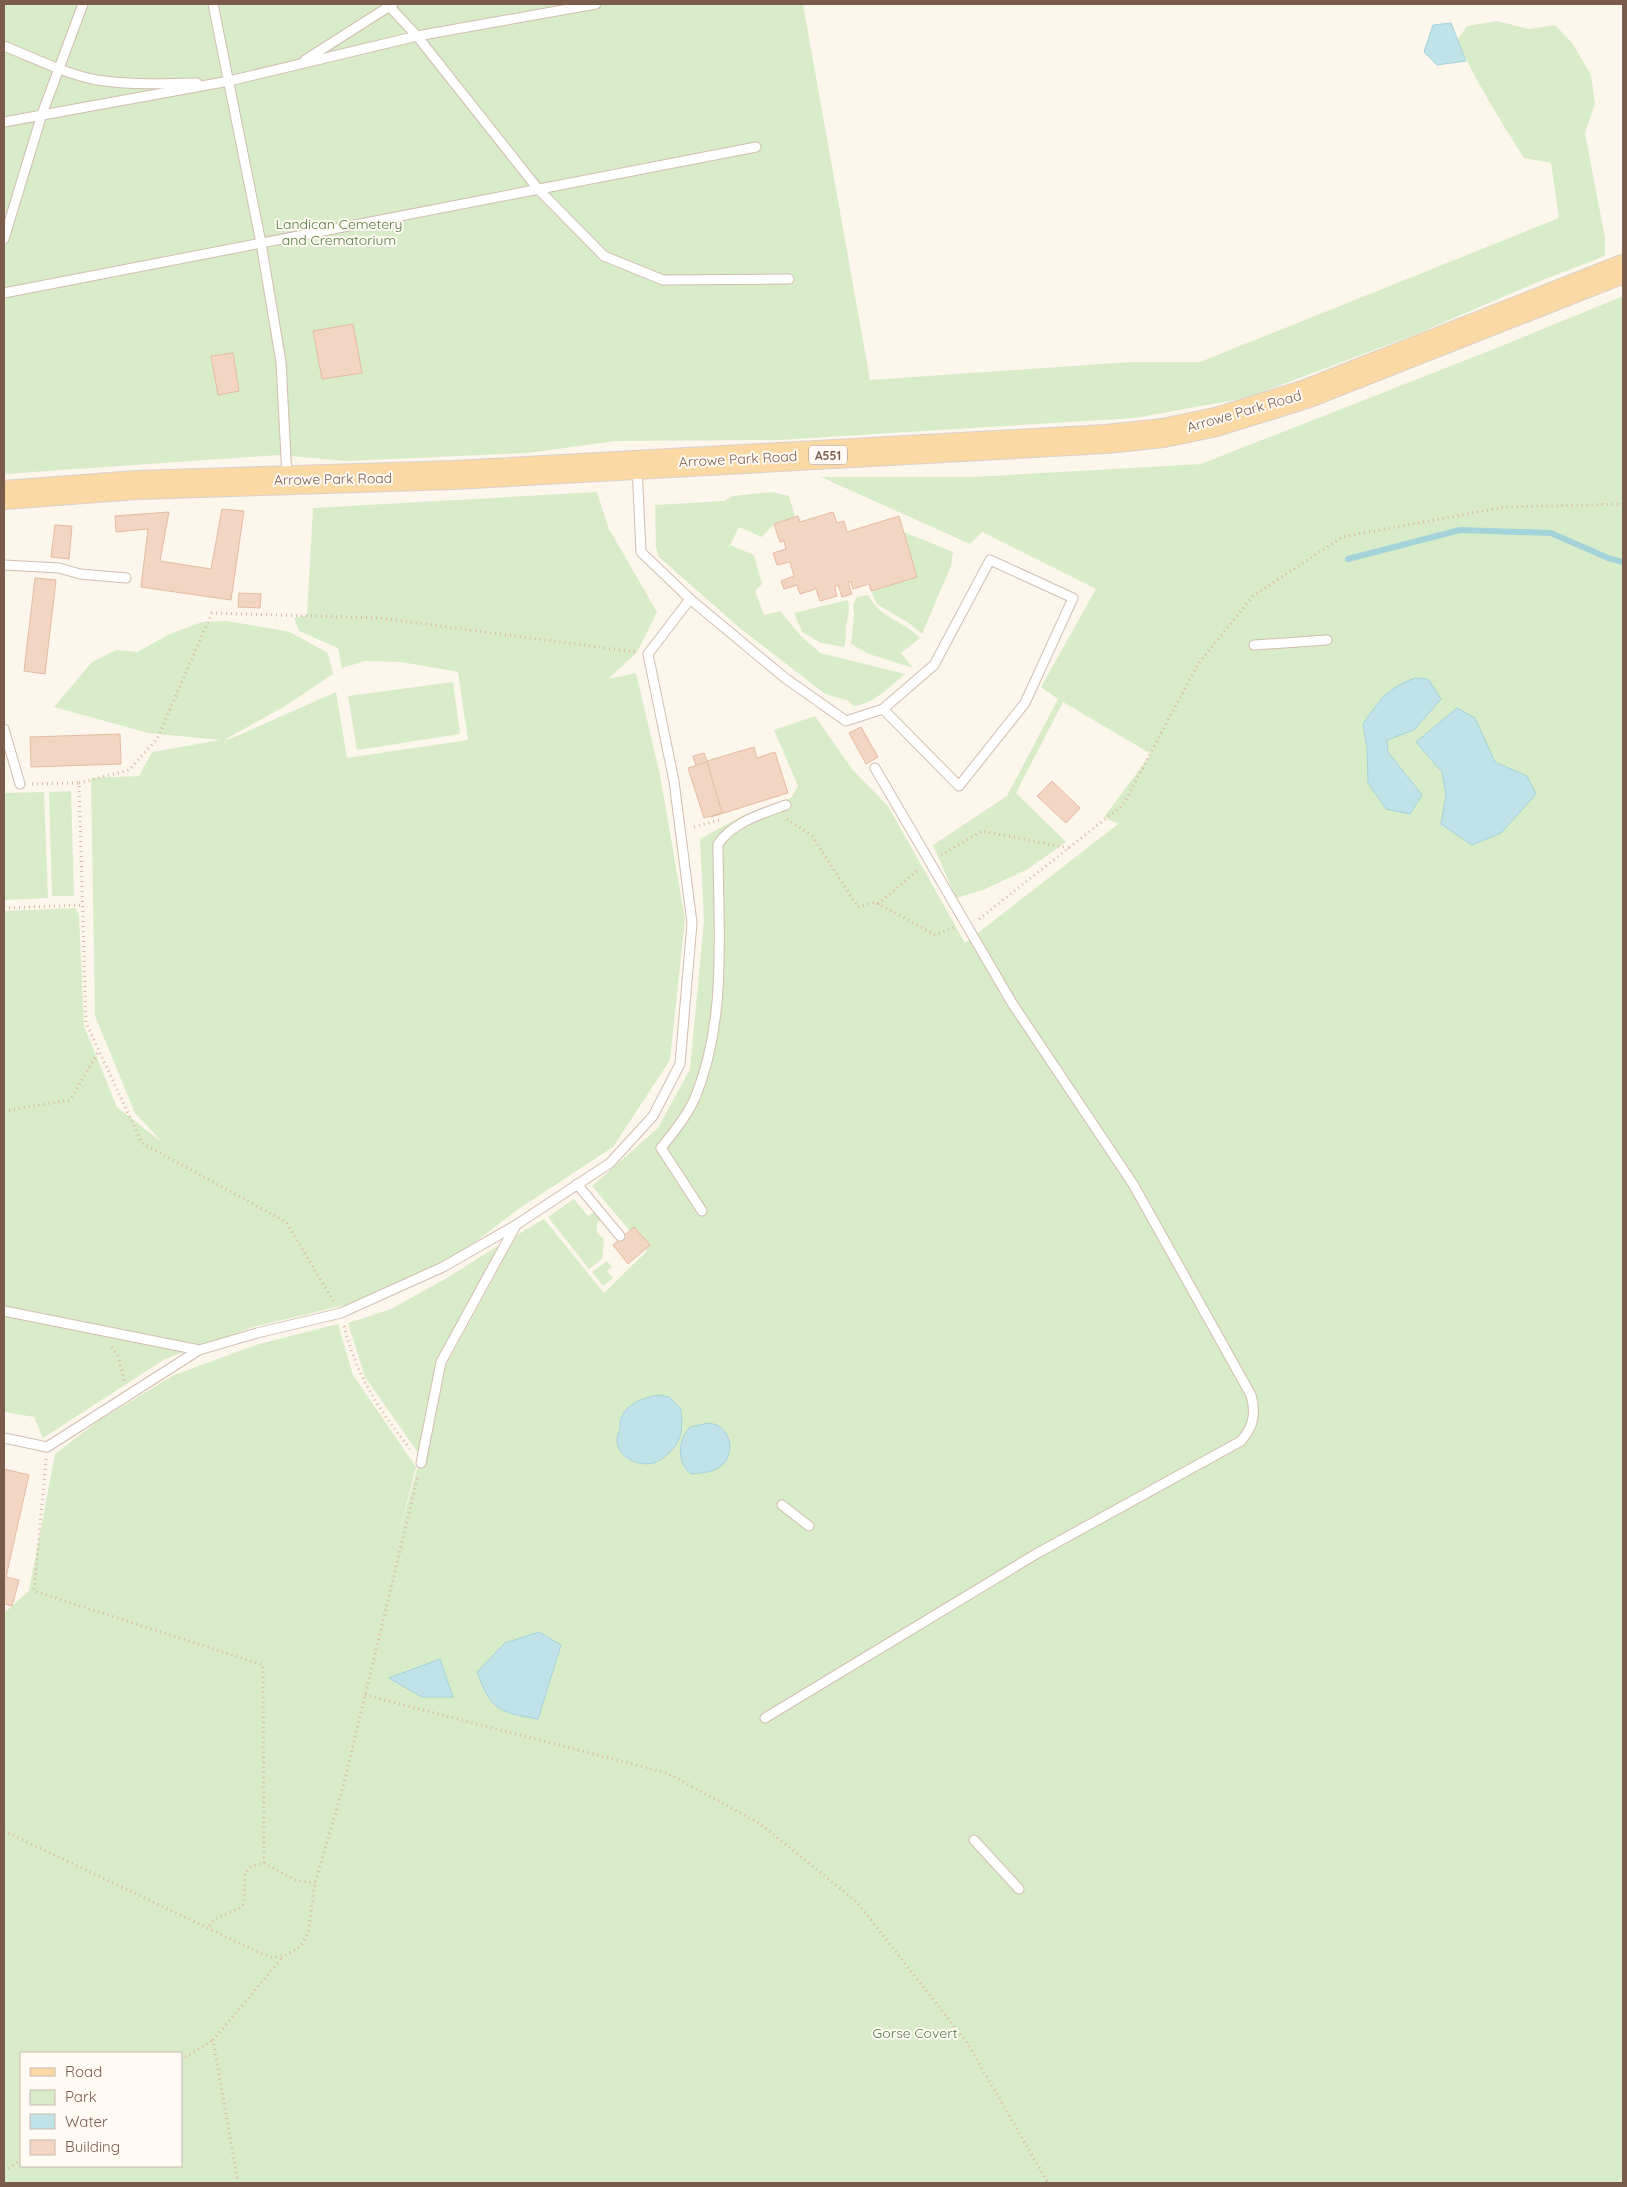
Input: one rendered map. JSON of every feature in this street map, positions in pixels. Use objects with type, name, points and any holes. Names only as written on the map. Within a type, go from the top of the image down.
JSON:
[{"type":"main road","name":"Arrowe Park Road","points":[[4,495],[137,486],[464,474],[954,448],[1106,439],[1163,433],[1216,422],[1306,394],[1623,269]]},
{"type":"lane","points":[[4,240],[42,114],[83,4]]},
{"type":"lane","points":[[213,4],[261,243],[281,362],[287,480]]},
{"type":"lane","points":[[4,122],[229,81],[417,36],[596,4]]},
{"type":"lane","points":[[4,46],[59,68],[97,80],[158,84],[229,81],[308,58],[390,5],[417,36],[538,189],[604,256],[663,280],[790,279]]},
{"type":"lane","points":[[4,293],[756,147]]},
{"type":"lane","points":[[637,464],[641,552],[690,599],[785,678],[846,721],[883,709],[934,665],[990,560],[1073,598],[1025,702],[959,786],[883,709]]},
{"type":"lane","points":[[4,565],[58,568],[87,575],[126,578]]},
{"type":"lane","points":[[4,1438],[47,1447],[199,1350],[257,1333],[341,1313],[443,1267],[516,1225],[610,1163],[653,1116],[680,1064],[692,924],[674,781],[648,654],[690,599]]},
{"type":"lane","points":[[1254,645],[1327,640]]},
{"type":"lane","points":[[4,730],[20,784]]},
{"type":"lane","points":[[765,1718],[1036,1554],[1241,1441],[1249,1432],[1253,1423],[1255,1408],[1251,1395],[1133,1184],[1012,1002],[875,768]]},
{"type":"lane","points":[[702,1211],[661,1148],[695,1099],[711,1046],[716,1016],[720,946],[718,844],[726,833],[742,822],[786,805]]},
{"type":"lane","points":[[577,1184],[620,1236]]},
{"type":"lane","points":[[421,1463],[441,1362],[516,1225]]},
{"type":"lane","points":[[4,1311],[199,1350]]},
{"type":"lane","points":[[782,1505],[809,1526]]},
{"type":"lane","points":[[974,1840],[1019,1889]]},
{"type":"path","points":[[775,810],[812,836],[858,907],[875,902],[935,935],[983,918],[1123,805],[1198,664],[1253,596],[1342,537],[1504,507],[1623,504]]},
{"type":"path","points":[[20,784],[79,783],[129,770],[157,739],[212,613],[380,618],[648,654]]},
{"type":"path","points":[[79,783],[86,1023],[142,1143],[286,1222],[341,1313],[351,1353],[364,1384],[382,1413],[421,1463],[342,1790],[314,1883],[308,1933],[301,1946],[283,1957],[213,2040],[182,2059]]},
{"type":"path","points":[[680,831],[724,819]]},
{"type":"path","points":[[878,904],[929,862],[982,831],[1070,848]]},
{"type":"path","points":[[4,908],[83,905]]},
{"type":"path","points":[[4,1111],[70,1100],[100,1051]]},
{"type":"path","points":[[100,1330],[118,1356],[128,1396]]},
{"type":"path","points":[[47,1447],[34,1591],[263,1664],[264,1863]]},
{"type":"path","points":[[365,1695],[667,1772],[759,1822],[857,1902],[968,2044],[1048,2183]]},
{"type":"path","points":[[4,1831],[258,1952],[272,1957],[283,1957]]},
{"type":"path","points":[[208,1928],[214,1919],[240,1908],[244,1903],[245,1873],[252,1866],[264,1863],[295,1880],[314,1883]]},
{"type":"path","points":[[213,2040],[238,2183]]},
{"type":"path","points":[[4,2171],[20,2161]]},
{"type":"green space","name":"Landican Cemetery and Crematorium","points":[[4,4],[803,4],[870,380],[1131,362],[1200,362],[1559,218],[1551,163],[1524,158],[1506,129],[1480,86],[1457,40],[1467,26],[1497,21],[1529,29],[1555,25],[1573,44],[1591,75],[1595,104],[1585,133],[1605,238],[1605,256],[1540,281],[1419,333],[1246,398],[1135,418],[779,440],[615,441],[528,453],[345,461],[279,455],[4,474]]},
{"type":"green space","name":"Gorse Covert","points":[[1623,296],[1623,2183],[4,2183],[4,1613],[29,1591],[55,1454],[98,1421],[174,1375],[259,1344],[338,1324],[353,1375],[416,1467],[398,1538],[446,1365],[517,1235],[544,1219],[604,1293],[647,1251],[592,1186],[658,1128],[690,1069],[704,921],[700,839],[744,815],[791,798],[798,786],[774,730],[815,716],[852,769],[888,806],[965,943],[1118,824],[1104,817],[1151,754],[1063,702],[1016,793],[1066,842],[1028,869],[983,890],[956,898],[933,845],[1007,796],[1058,699],[1041,687],[1096,589],[982,532],[970,544],[821,477],[974,477],[1201,464],[1504,345]]},
{"type":"green space","points":[[597,492],[609,529],[657,612],[637,652],[608,679],[636,673],[660,775],[685,919],[670,1060],[613,1147],[517,1210],[465,1250],[406,1280],[345,1305],[253,1327],[165,1359],[43,1438],[34,1417],[4,1412],[4,911],[75,908],[79,915],[84,1026],[117,1107],[163,1143],[135,1113],[95,1016],[91,778],[139,776],[152,752],[220,740],[148,733],[54,707],[92,662],[116,650],[137,652],[170,634],[202,622],[227,621],[290,632],[328,653],[333,674],[287,705],[224,740],[336,692],[347,758],[468,740],[458,672],[401,662],[365,661],[342,668],[338,648],[299,631],[294,618],[307,615],[313,508]]},
{"type":"green space","points":[[772,492],[789,496],[795,517],[774,524],[762,537],[739,527],[730,545],[754,555],[762,584],[755,591],[764,615],[780,611],[800,635],[820,653],[905,674],[868,702],[853,706],[849,701],[825,694],[741,629],[659,557],[656,547],[655,505],[724,501],[733,496]]},
{"type":"green space","points":[[904,532],[953,552],[951,566],[922,634],[910,624],[877,604],[871,591],[917,576]]},
{"type":"green space","points":[[868,595],[873,603],[885,614],[920,638],[901,653],[913,668],[869,654],[851,644],[854,616],[853,605],[857,597]]},
{"type":"green space","points":[[848,600],[849,611],[844,647],[821,643],[802,632],[794,613]]},
{"type":"green space","points":[[453,682],[460,734],[357,750],[348,696]]},
{"type":"green space","points":[[71,791],[74,896],[52,896],[49,792]]},
{"type":"green space","points":[[44,792],[48,898],[4,900],[4,793]]},
{"type":"green space","points":[[574,1199],[588,1216],[594,1212],[601,1220],[597,1224],[597,1232],[604,1240],[602,1259],[589,1269],[548,1217]]},
{"type":"green space","points":[[501,1244],[439,1361],[419,1454],[365,1377],[348,1323],[391,1309],[447,1278]]},
{"type":"green space","points":[[607,1261],[612,1267],[607,1271],[613,1278],[603,1286],[592,1272]]},
{"type":"water","points":[[1451,23],[1466,61],[1437,65],[1424,52],[1433,25]]},
{"type":"water","points":[[1415,678],[1428,679],[1441,699],[1414,730],[1387,740],[1388,752],[1422,795],[1410,814],[1386,809],[1368,783],[1367,748],[1363,724],[1384,696],[1397,686]]},
{"type":"water","points":[[1457,708],[1475,718],[1495,762],[1527,776],[1536,794],[1501,833],[1472,845],[1441,824],[1446,795],[1442,772],[1416,742]]},
{"type":"water","points":[[659,1395],[669,1397],[681,1409],[682,1427],[679,1439],[670,1452],[657,1462],[648,1464],[636,1462],[625,1456],[618,1446],[617,1438],[620,1429],[620,1419],[632,1405],[642,1399]]},
{"type":"water","points":[[708,1423],[717,1425],[728,1436],[730,1452],[722,1465],[714,1470],[691,1474],[686,1469],[681,1457],[680,1451],[683,1438],[690,1427]]},
{"type":"water","points":[[539,1632],[561,1645],[538,1719],[514,1714],[498,1707],[487,1695],[477,1672],[505,1643]]},
{"type":"water","points":[[440,1659],[453,1697],[422,1697],[389,1678]]},
{"type":"building","points":[[353,324],[362,373],[322,379],[313,331]]},
{"type":"building","points":[[233,353],[239,391],[218,395],[211,356]]},
{"type":"building","points":[[222,509],[244,511],[231,600],[141,587],[148,529],[116,532],[115,516],[169,512],[160,561],[211,569]]},
{"type":"building","points":[[833,512],[837,523],[844,521],[847,532],[899,516],[917,577],[871,591],[869,584],[853,589],[851,582],[848,582],[852,594],[842,597],[838,585],[835,587],[837,596],[820,601],[816,589],[800,594],[797,585],[784,589],[781,581],[794,576],[790,562],[777,565],[773,553],[786,549],[784,541],[780,542],[774,524],[798,516],[800,522]]},
{"type":"building","points":[[55,525],[72,526],[69,559],[51,557]]},
{"type":"building","points":[[35,578],[56,580],[45,674],[24,671]]},
{"type":"building","points":[[239,593],[261,594],[260,608],[238,607]]},
{"type":"building","points":[[861,727],[878,757],[866,764],[849,733]]},
{"type":"building","points":[[120,734],[121,764],[31,767],[30,737]]},
{"type":"building","points":[[754,747],[757,758],[775,752],[788,793],[711,817],[693,756],[704,753],[707,761]]},
{"type":"building","points":[[707,762],[722,813],[704,818],[688,768]]},
{"type":"building","points":[[1052,781],[1080,808],[1066,823],[1037,796]]},
{"type":"building","points":[[634,1227],[650,1245],[628,1264],[613,1245]]},
{"type":"building","points":[[4,1469],[29,1475],[6,1577],[19,1580],[12,1606],[4,1604]]},
{"type":"waterway","points":[[1348,559],[1460,530],[1551,533],[1608,558],[1623,562]]}]
